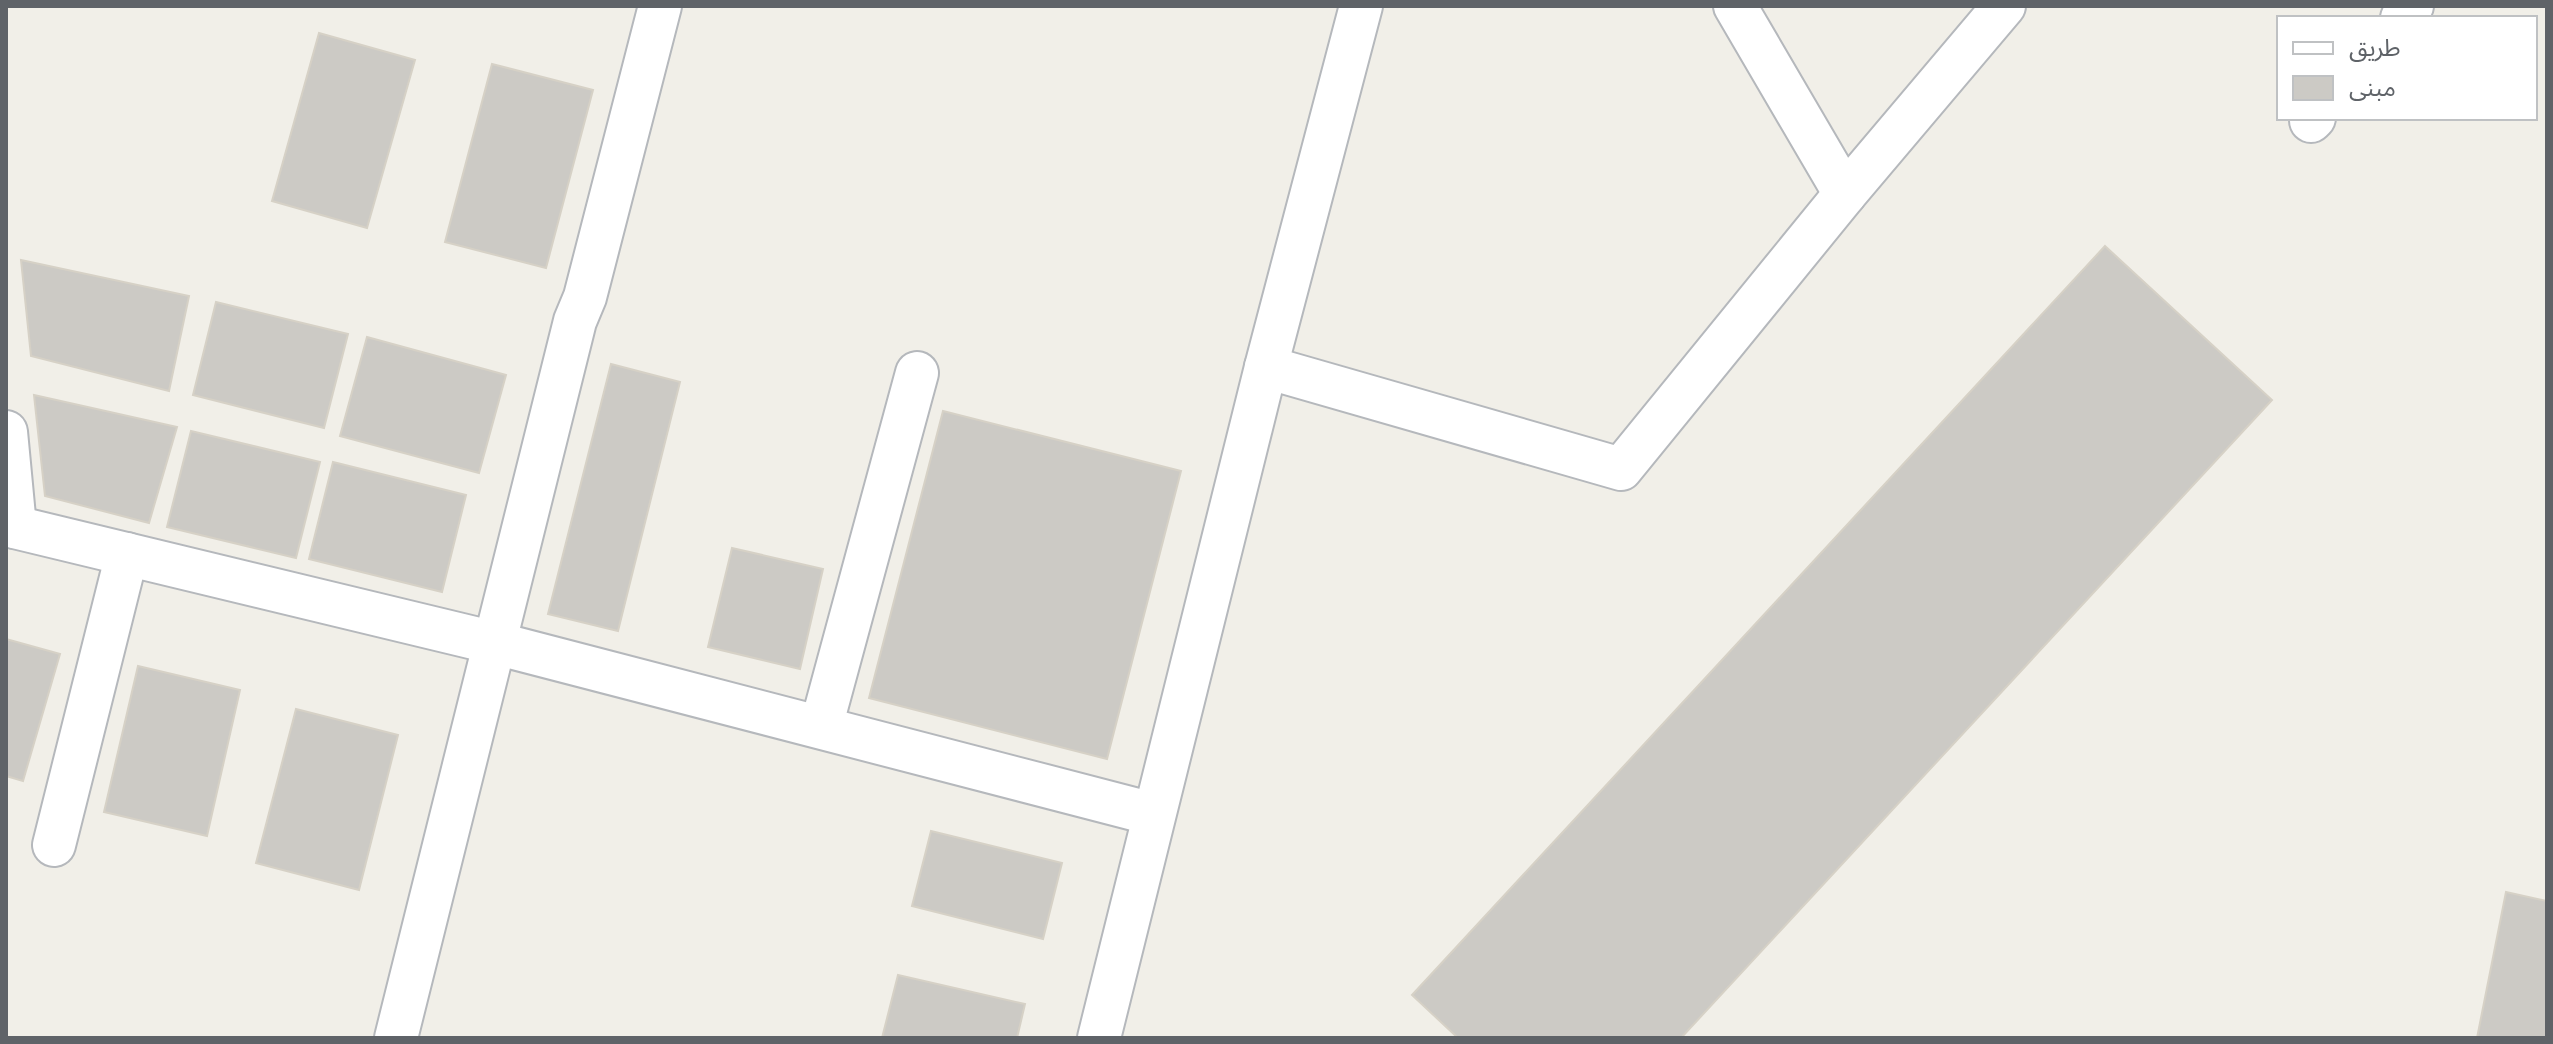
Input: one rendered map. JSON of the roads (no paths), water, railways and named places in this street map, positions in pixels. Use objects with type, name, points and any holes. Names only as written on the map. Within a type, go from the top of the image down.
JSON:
[{"type":"street","points":[[396,1038],[575,321],[585,297],[660,6]]},
{"type":"street","points":[[1099,1038],[1266,367],[1361,6]]},
{"type":"street","points":[[1735,6],[1845,194]]},
{"type":"street","points":[[1266,367],[1621,469],[1845,194],[2004,6]]},
{"type":"street","points":[[821,727],[917,373]]},
{"type":"street","points":[[6,432],[10,526],[495,643],[1153,814]]},
{"type":"street","points":[[54,845],[127,554]]}]
